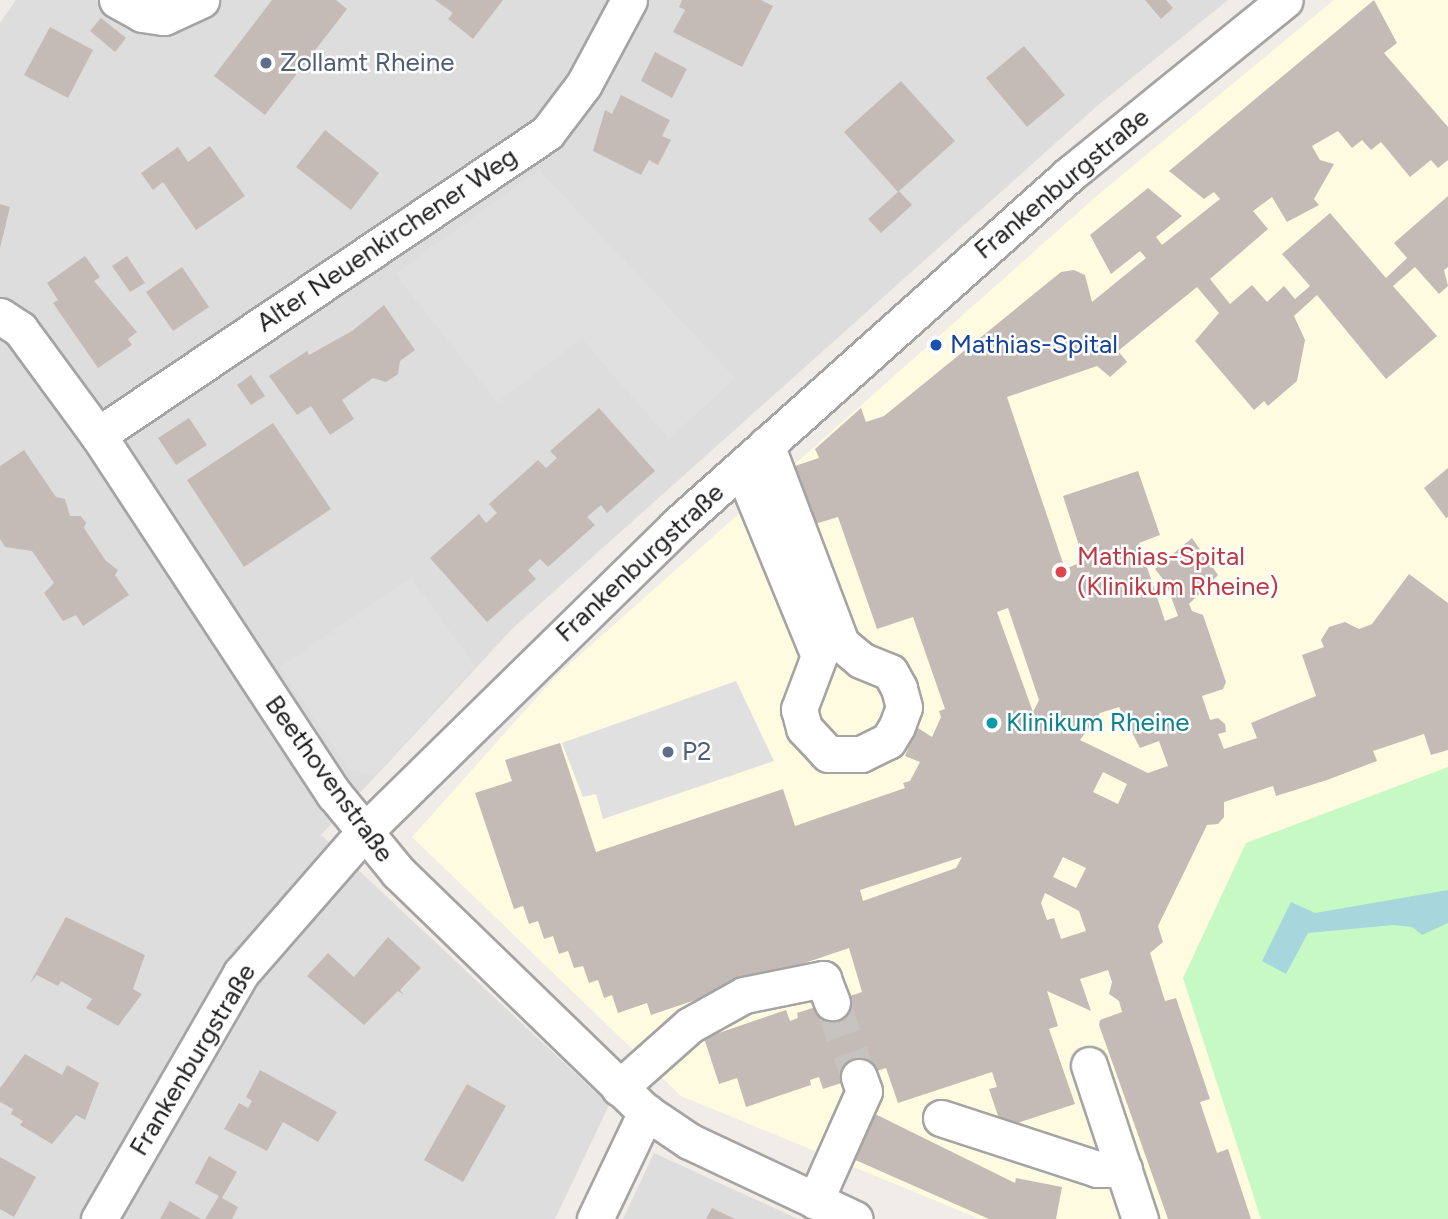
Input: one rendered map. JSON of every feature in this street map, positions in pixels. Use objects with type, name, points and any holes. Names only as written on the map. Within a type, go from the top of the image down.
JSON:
[{"type":"street","points":[[117,0],[142,14],[164,17],[201,0]]},
{"type":"street","name":"Alter Neuenkirchener Weg","points":[[98,435],[547,133],[584,84],[629,0]]},
{"type":"street","name":"Frankenburgstraße","points":[[100,1219],[241,973],[363,833],[590,608],[754,456],[1071,173],[1284,0]]},
{"type":"street","name":"Beethovenstraße","points":[[0,316],[20,329],[98,435],[278,712],[363,833],[646,1112],[689,1141],[855,1219]]},
{"type":"street","points":[[754,456],[841,643],[861,660],[890,671],[899,688],[904,707],[897,726],[888,740],[861,754],[828,754],[804,728],[799,709],[819,656],[754,456]]},
{"type":"street","points":[[620,1088],[690,1025],[744,995],[823,979],[832,1002]]},
{"type":"street","points":[[1089,1065],[1140,1219]]},
{"type":"street","points":[[815,1200],[864,1091],[859,1077]]},
{"type":"street","points":[[595,1219],[646,1112]]},
{"type":"street","points":[[941,1118],[1097,1169],[1124,1170]]},
{"type":"shaded area","points":[[16,0],[1228,0],[1097,106],[512,629],[321,835],[609,1105],[555,1219],[0,1219],[0,23]]},
{"type":"shaded area","name":"Mathias-Spital (Klinikum Rheine)","points":[[1334,0],[1448,0],[1448,1219],[980,1219],[681,1096],[412,837],[555,677],[1099,194]]},
{"type":"shaded area","points":[[539,170],[735,378],[669,439],[582,339],[497,402],[395,274]]},
{"type":"shaded area","points":[[411,578],[475,666],[374,776],[349,769],[280,667]]},
{"type":"shaded area","name":"P2","points":[[736,681],[774,761],[603,819],[596,794],[583,797],[562,743]]},
{"type":"shaded area","points":[[654,1153],[798,1219],[623,1219]]},
{"type":"green space","points":[[1448,767],[1448,1219],[1261,1219],[1183,978],[1246,843]]},
{"type":"water","points":[[1448,890],[1448,923],[1422,935],[1412,927],[1393,925],[1308,933],[1286,974],[1262,961],[1291,902],[1315,913]]},
{"type":"building","name":"Zollamt Rheine","points":[[272,0],[336,0],[347,9],[265,115],[214,76]]},
{"type":"building","points":[[435,0],[503,0],[473,39],[448,19],[453,13]]},
{"type":"building","points":[[682,0],[761,0],[773,6],[742,67],[673,32],[685,10],[679,7]]},
{"type":"building","points":[[1145,0],[1166,0],[1173,8],[1161,19]]},
{"type":"building","points":[[1374,0],[1397,43],[1384,53],[1448,127],[1448,160],[1438,168],[1431,160],[1410,177],[1381,142],[1371,150],[1362,140],[1352,148],[1338,131],[1312,146],[1320,160],[1334,164],[1314,199],[1319,205],[1287,222],[1272,197],[1253,211],[1268,229],[1210,279],[1230,304],[1252,285],[1267,302],[1284,286],[1295,299],[1310,286],[1282,254],[1330,213],[1386,278],[1407,258],[1394,243],[1448,196],[1448,267],[1444,270],[1448,286],[1439,294],[1415,267],[1393,286],[1437,336],[1386,379],[1317,295],[1294,316],[1305,340],[1297,381],[1268,406],[1264,401],[1254,410],[1195,341],[1219,313],[1197,287],[1118,351],[1127,362],[1110,377],[1097,366],[1007,397],[1065,569],[1084,561],[1063,496],[1138,471],[1160,535],[1139,543],[1165,621],[1178,616],[1166,583],[1155,569],[1192,538],[1218,575],[1189,604],[1192,611],[1203,615],[1226,682],[1223,689],[1202,696],[1210,720],[1218,718],[1225,724],[1226,732],[1218,734],[1224,749],[1257,738],[1251,723],[1316,696],[1302,655],[1324,647],[1321,640],[1329,627],[1345,622],[1359,629],[1372,624],[1409,574],[1448,603],[1448,750],[1431,755],[1424,734],[1373,751],[1377,761],[1327,780],[1276,796],[1273,786],[1224,802],[1224,817],[1218,824],[1207,825],[1158,926],[1163,942],[1150,953],[1165,1001],[1176,998],[1210,1099],[1200,1102],[1217,1153],[1228,1149],[1251,1219],[1168,1219],[1099,1025],[1100,1020],[1122,1012],[1119,1001],[1109,994],[1112,982],[1108,970],[1080,979],[1091,1011],[1047,991],[1058,1026],[1049,1029],[1075,1104],[1002,1128],[989,1089],[997,1087],[992,1072],[898,1103],[886,1068],[823,1089],[819,1077],[810,1080],[811,1085],[746,1107],[737,1078],[719,1084],[704,1038],[786,1010],[790,1021],[798,1018],[797,1013],[862,992],[849,948],[651,1015],[647,1003],[618,1013],[612,995],[604,998],[598,980],[589,983],[583,966],[574,968],[568,951],[559,954],[553,936],[544,939],[538,921],[529,924],[523,906],[514,909],[475,793],[512,781],[505,760],[560,743],[596,852],[783,789],[795,826],[905,788],[903,783],[910,781],[920,762],[905,756],[918,728],[932,737],[941,717],[939,711],[945,709],[913,617],[877,629],[838,517],[815,524],[795,466],[819,458],[815,449],[861,408],[866,422],[884,416],[1061,272],[1074,270],[1085,275],[1092,302],[1146,258],[1140,251],[1111,274],[1090,235],[1148,188],[1182,216],[1156,237],[1162,245],[1220,199],[1214,192],[1204,199],[1169,171]],"holes":[[[1008,608],[1039,700],[1033,712],[997,612]],[[1119,707],[1140,748],[1159,741],[1168,766],[1148,773],[1080,740],[1100,713]],[[1103,772],[1127,784],[1118,804],[1093,792]],[[962,857],[956,868],[863,901],[860,890]],[[1063,857],[1086,868],[1076,888],[1053,877]],[[1045,893],[1079,911],[1086,931],[1061,939],[1054,918],[1047,920],[1041,903]]]},
{"type":"building","points":[[101,18],[126,38],[115,52],[90,31]]},
{"type":"building","points":[[50,27],[93,50],[68,98],[24,75]]},
{"type":"building","points":[[1024,46],[1065,95],[1027,127],[986,78]]},
{"type":"building","points":[[655,52],[687,69],[672,98],[641,81]]},
{"type":"building","points":[[901,81],[955,141],[898,192],[844,132]]},
{"type":"building","points":[[621,95],[670,120],[662,136],[671,140],[658,165],[649,160],[641,175],[593,151],[605,110],[612,114]]},
{"type":"building","points":[[325,130],[379,173],[351,210],[296,167]]},
{"type":"building","points":[[210,146],[245,196],[196,230],[163,182],[153,190],[141,173],[178,147],[188,162]]},
{"type":"building","points":[[899,191],[912,205],[881,233],[868,219]]},
{"type":"building","points":[[0,204],[10,207],[0,248]]},
{"type":"building","points":[[85,256],[100,277],[94,281],[137,332],[128,339],[132,345],[98,368],[53,303],[58,300],[47,283]]},
{"type":"building","points":[[127,256],[145,283],[130,292],[112,266]]},
{"type":"building","points":[[182,267],[209,307],[173,331],[146,292]]},
{"type":"building","points":[[384,305],[415,350],[400,361],[398,374],[386,382],[373,378],[342,400],[354,419],[330,435],[311,406],[297,415],[269,376],[307,351],[309,355],[352,331]]},
{"type":"building","points":[[251,375],[265,396],[251,405],[237,385]]},
{"type":"building","points":[[599,408],[655,471],[607,513],[601,505],[587,517],[595,525],[548,567],[540,559],[528,570],[536,579],[487,622],[430,558],[479,514],[486,523],[497,513],[489,504],[538,460],[546,468],[557,458],[550,451]]},
{"type":"building","points":[[189,418],[207,445],[176,465],[158,438]]},
{"type":"building","points":[[273,423],[331,509],[244,567],[187,480]]},
{"type":"building","points":[[24,450],[56,497],[65,499],[70,516],[81,516],[86,523],[84,528],[106,561],[118,570],[115,575],[129,595],[83,626],[76,615],[63,621],[44,593],[54,583],[32,551],[5,547],[0,539],[0,466]]},
{"type":"building","points":[[1448,468],[1448,517],[1446,518],[1424,488]]},
{"type":"building","points":[[66,917],[145,955],[133,989],[142,994],[118,1026],[86,1008],[92,999],[61,981],[58,986],[37,975],[30,983]]},
{"type":"building","points":[[388,937],[421,968],[400,990],[404,995],[398,991],[364,1025],[307,976],[328,953],[354,977]]},
{"type":"building","points":[[25,1054],[62,1075],[67,1065],[99,1083],[85,1120],[76,1115],[52,1144],[20,1125],[23,1121],[11,1114],[13,1109],[0,1102],[0,1088]]},
{"type":"building","points":[[260,1070],[337,1112],[318,1142],[283,1122],[267,1151],[224,1129],[239,1103],[248,1108],[252,1101],[246,1097]]},
{"type":"building","points":[[467,1084],[506,1106],[463,1182],[424,1160]]},
{"type":"building","points":[[865,1109],[1015,1183],[1016,1178],[1062,1187],[1056,1219],[989,1219],[844,1155]]},
{"type":"building","points":[[209,1156],[237,1172],[222,1198],[238,1207],[232,1219],[205,1219],[219,1196],[195,1183]]},
{"type":"building","points":[[0,1157],[36,1177],[14,1217],[0,1209]]},
{"type":"building","points":[[170,1201],[201,1219],[160,1219]]},
{"type":"building","points":[[712,1208],[735,1219],[706,1219]]},
{"type":"tunnel","points":[[832,1002],[859,1077]]},
{"type":"place","name":"Zollamt Rheine","points":[[266,63]]},
{"type":"place","name":"Mathias-Spital","points":[[936,345]]},
{"type":"place","name":"Mathias-Spital (Klinikum Rheine)","points":[[1061,572]]},
{"type":"place","name":"Klinikum Rheine","points":[[992,723]]},
{"type":"place","name":"P2","points":[[668,752]]}]
